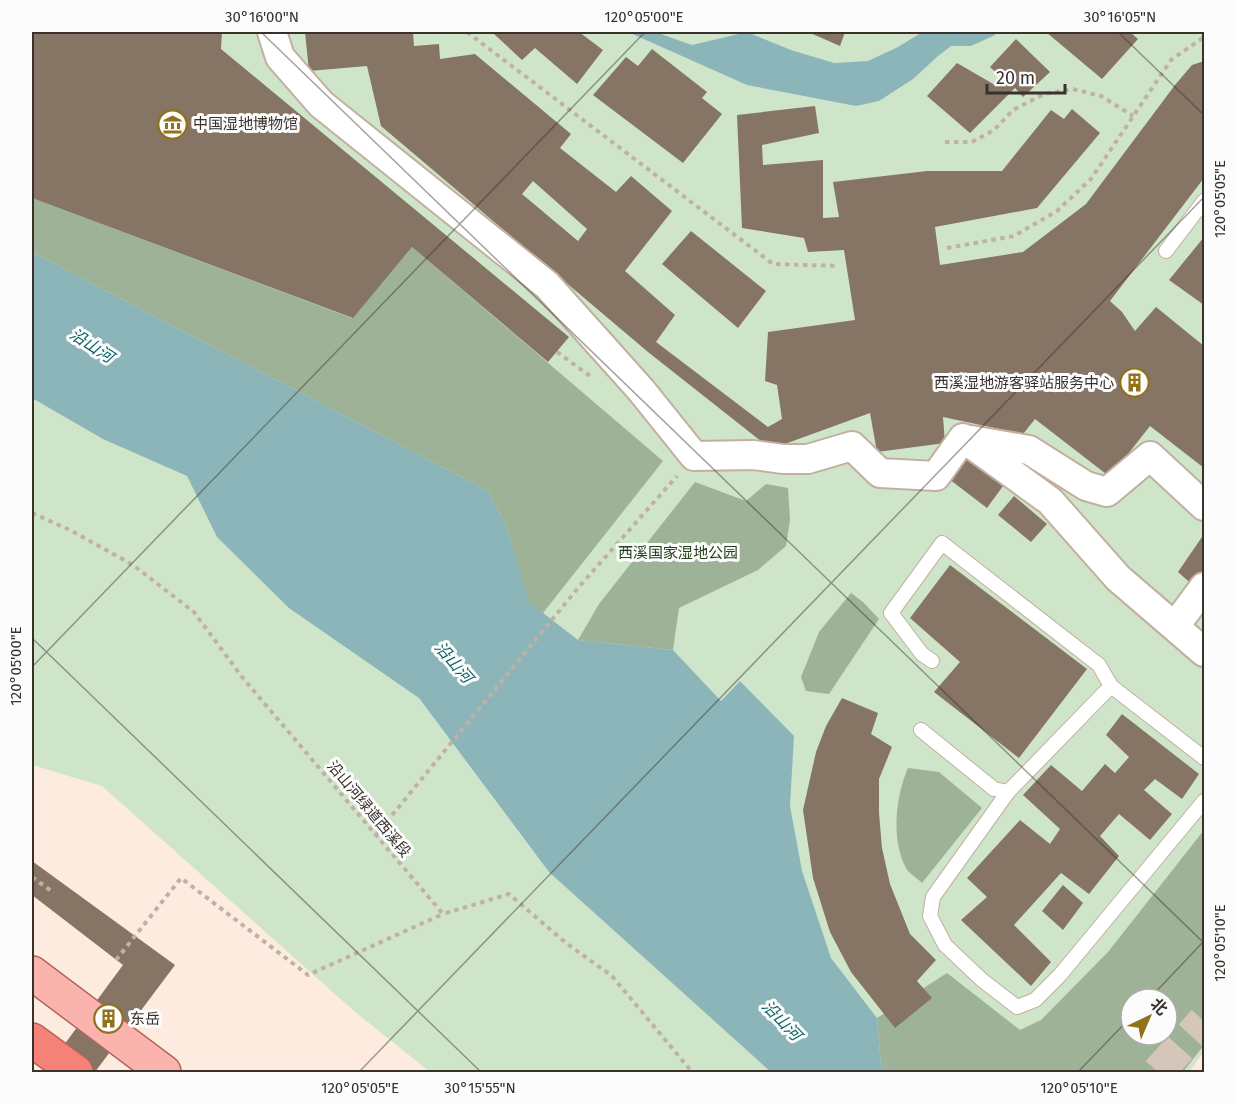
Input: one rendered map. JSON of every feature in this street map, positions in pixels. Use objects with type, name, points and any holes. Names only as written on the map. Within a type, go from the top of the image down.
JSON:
[{"type":"highway","points":[[32,1040],[76,1072]]},
{"type":"main road","points":[[32,973],[164,1072]]},
{"type":"street","points":[[272,32],[280,57],[321,104],[547,285],[641,390],[694,456],[753,455],[783,459],[808,459],[852,446],[880,473],[936,476],[963,438]]},
{"type":"street","points":[[963,438],[1029,450],[1086,486],[1107,492],[1150,456],[1204,506]]},
{"type":"street","points":[[963,438],[1050,501],[1118,578],[1204,652]]},
{"type":"street","points":[[1175,627],[1204,587]]},
{"type":"lane","points":[[1166,251],[1204,201]]},
{"type":"lane","points":[[932,661],[922,654],[891,613],[942,543],[1099,664],[1111,686],[1204,759]]},
{"type":"lane","points":[[1111,686],[1008,792],[933,897],[930,916],[945,945],[982,980],[1017,1007],[1035,1000],[1060,975],[1204,801]]},
{"type":"lane","points":[[921,730],[994,789],[1008,792]]},
{"type":"path","points":[[467,32],[773,264],[839,266]]},
{"type":"path","points":[[947,248],[1014,236],[1057,212],[1092,179],[1171,60],[1204,37]]},
{"type":"path","points":[[945,142],[972,142],[994,130],[1013,110],[1044,94],[1073,89],[1101,96],[1133,116]]},
{"type":"path","points":[[375,836],[578,588],[694,456]]},
{"type":"path","name":"沿山河绿道西溪段","points":[[32,513],[70,530],[133,565],[194,612],[242,676],[443,914]]},
{"type":"path","points":[[32,877],[54,893]]},
{"type":"path","points":[[116,960],[181,878],[308,975],[443,914],[509,894],[566,943],[612,976],[692,1072]]},
{"type":"green space","name":"西溪国家湿地公园","points":[[32,32],[1204,32],[1204,1051],[1189,1072],[430,1072],[354,1011],[102,786],[32,765]]},
{"type":"green space","points":[[32,198],[352,318],[412,247],[663,461],[543,613],[528,602],[506,525],[488,491],[32,252]]},
{"type":"green space","points":[[695,482],[746,501],[766,484],[788,488],[790,520],[786,546],[758,570],[679,608],[673,650],[578,640],[599,604]]},
{"type":"green space","points":[[851,593],[879,619],[829,694],[806,691],[801,677],[819,632]]},
{"type":"green space","points":[[908,768],[939,772],[982,808],[922,883],[906,869],[898,843],[898,803]]},
{"type":"green space","points":[[1204,830],[1204,1045],[1183,1072],[890,1072],[881,1065],[877,1018],[947,973],[1020,1030],[1041,1020],[1108,952]]},
{"type":"water","points":[[628,32],[655,32],[692,45],[747,32],[791,50],[834,63],[868,61],[923,32],[999,32],[971,46],[951,46],[913,79],[879,101],[856,106],[747,85]]},
{"type":"water","name":"沿山河","points":[[32,252],[488,491],[506,525],[529,602],[578,640],[673,650],[721,701],[740,681],[794,736],[790,806],[802,871],[831,958],[877,1018],[881,1065],[890,1072],[771,1072],[549,872],[419,698],[289,608],[217,537],[187,476],[103,439],[32,398]]},
{"type":"building","name":"中国湿地博物馆","points":[[32,32],[222,32],[221,49],[569,337],[548,362],[412,247],[353,318],[32,198]]},
{"type":"building","points":[[305,32],[413,32],[414,46],[439,44],[440,59],[475,54],[571,134],[560,148],[616,192],[631,176],[672,211],[625,271],[675,315],[656,342],[768,427],[782,419],[777,385],[765,381],[768,332],[855,320],[844,250],[808,252],[804,238],[742,228],[737,115],[815,106],[819,133],[762,145],[763,165],[823,160],[823,218],[839,217],[833,182],[927,171],[1002,171],[1051,110],[1064,119],[1072,109],[1100,133],[1037,208],[935,227],[940,265],[1023,252],[1086,204],[1175,85],[1192,65],[1204,61],[1204,178],[1110,301],[1122,312],[1135,331],[1156,307],[1204,346],[1204,468],[1150,426],[1110,477],[1035,419],[1023,434],[943,417],[945,443],[877,452],[870,413],[771,449],[648,352],[381,126],[367,66],[309,71]],"holes":[[[533,181],[587,229],[578,241],[522,194]]]},
{"type":"building","points":[[497,32],[579,32],[603,50],[577,84],[535,48],[522,60],[494,34]]},
{"type":"building","points":[[808,32],[845,32],[840,46]]},
{"type":"building","points":[[1046,32],[1130,32],[1138,39],[1102,79]]},
{"type":"building","points":[[1016,39],[1050,72],[1023,97],[1015,88],[970,133],[927,96],[957,63],[995,85],[1003,79],[990,67]]},
{"type":"building","points":[[652,49],[707,92],[702,98],[722,114],[683,163],[593,95],[626,57],[638,66]]},
{"type":"building","points":[[691,231],[766,291],[738,328],[662,264]]},
{"type":"building","points":[[1204,237],[1204,305],[1169,280]]},
{"type":"building","points":[[965,458],[1003,486],[987,508],[949,479]]},
{"type":"building","points":[[1014,496],[1047,524],[1031,542],[998,515]]},
{"type":"building","points":[[1204,534],[1204,578],[1196,588],[1178,572]]},
{"type":"building","points":[[950,565],[1087,669],[1019,758],[934,692],[960,662],[910,618]]},
{"type":"building","points":[[842,698],[878,713],[871,734],[892,747],[879,779],[882,848],[890,884],[910,934],[936,960],[917,981],[932,998],[895,1028],[851,972],[830,932],[813,878],[803,810],[816,752],[826,726]]},
{"type":"building","points":[[1122,714],[1199,774],[1182,799],[1155,779],[1144,790],[1172,814],[1150,840],[1119,814],[1100,836],[1119,856],[1089,894],[1061,873],[1014,925],[1051,962],[1031,986],[961,920],[987,897],[967,878],[1020,820],[1050,844],[1060,829],[1023,795],[1051,765],[1082,791],[1105,764],[1115,773],[1129,757],[1106,735]]},
{"type":"building","name":"东岳","points":[[32,861],[175,965],[95,1072],[44,1072],[123,965],[32,895]]},
{"type":"building","points":[[1063,885],[1083,903],[1063,930],[1042,911]]},
{"type":"tunnel","points":[[1158,1072],[1204,1021]]},
{"type":"place","name":"中国湿地博物馆","points":[[172,124]]},
{"type":"place","name":"西溪湿地游客驿站服务中心","points":[[1135,383]]},
{"type":"place","name":"东岳","points":[[109,1019]]}]
